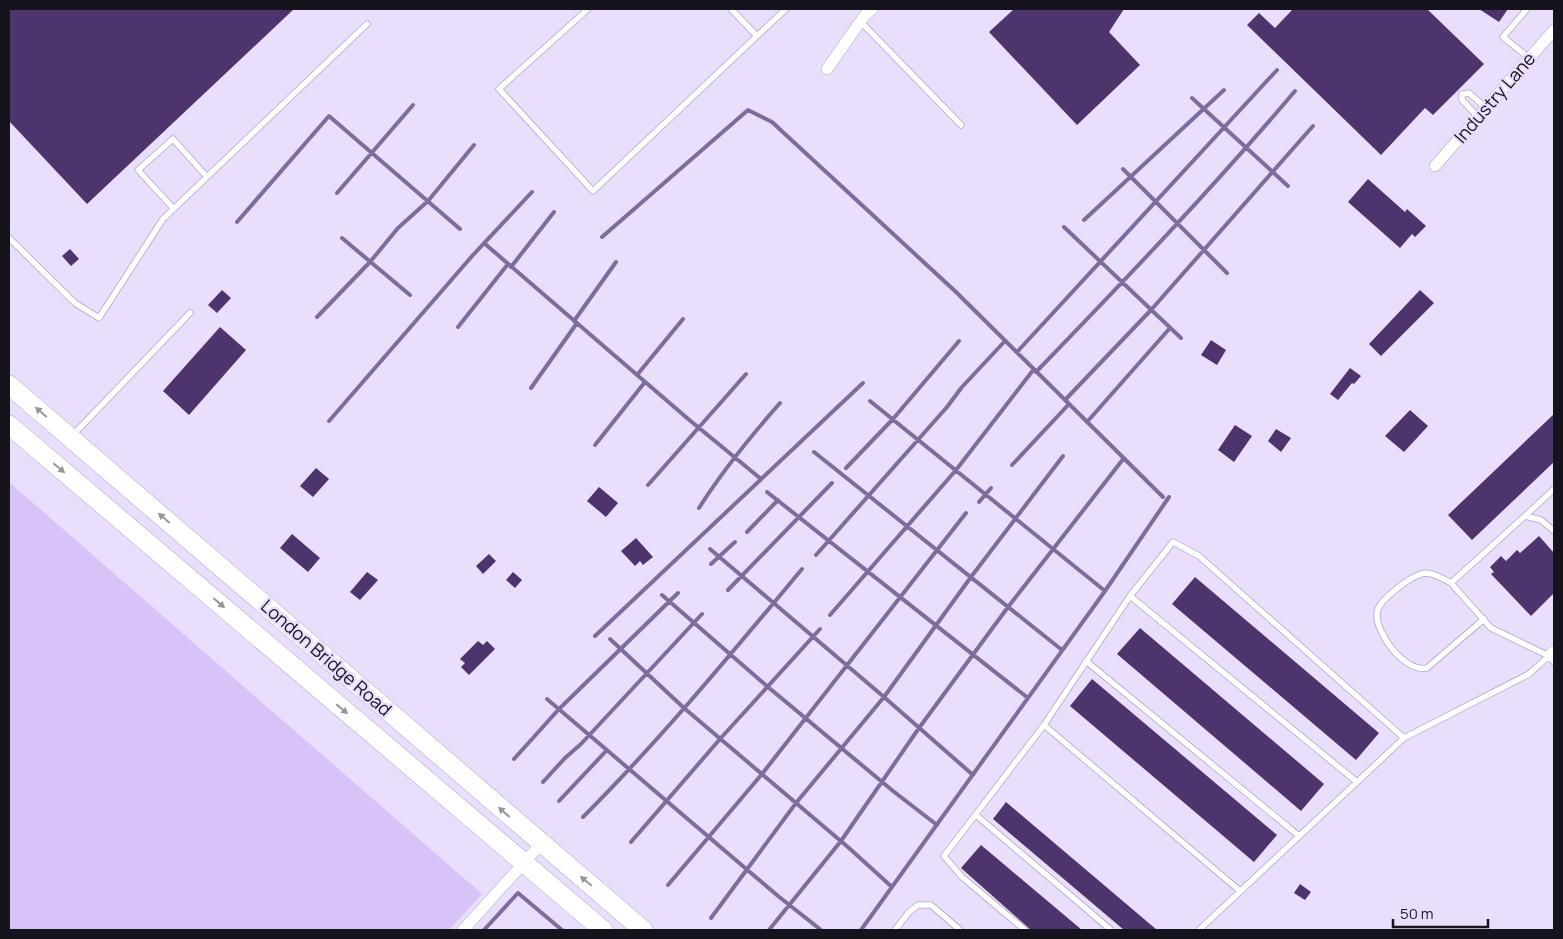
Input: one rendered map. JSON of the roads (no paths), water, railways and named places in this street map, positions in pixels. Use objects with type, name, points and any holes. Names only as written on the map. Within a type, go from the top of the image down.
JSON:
[{"type":"main road","name":"London Bridge Road","points":[[9,384],[643,930]]},
{"type":"main road","name":"London Bridge Road","points":[[9,425],[603,930]]},
{"type":"main road","points":[[182,572],[200,550]]},
{"type":"street","points":[[827,69],[860,21],[872,9]]},
{"type":"street","name":"Industry Lane","points":[[1435,166],[1554,30]]},
{"type":"street","points":[[463,930],[541,844]]},
{"type":"lane","points":[[588,9],[499,90],[593,191],[786,9]]},
{"type":"lane","points":[[732,9],[757,36]]},
{"type":"lane","points":[[1527,9],[1503,37],[1530,58]]},
{"type":"lane","points":[[860,21],[961,125]]},
{"type":"lane","points":[[9,238],[75,303],[99,318],[164,219],[367,24]]},
{"type":"lane","points":[[1478,117],[1462,100],[1462,94],[1469,93],[1486,108]]},
{"type":"lane","points":[[174,209],[138,170],[173,139],[207,177]]},
{"type":"lane","points":[[70,438],[190,313]]},
{"type":"lane","points":[[1451,583],[1554,489]]},
{"type":"lane","points":[[1525,516],[1541,520],[1554,531]]},
{"type":"lane","points":[[1025,930],[962,877],[944,856],[1044,725],[1130,596],[1173,542],[1199,556],[1404,738]]},
{"type":"lane","points":[[1199,930],[1404,738],[1529,674],[1553,656],[1497,631],[1451,583],[1433,574],[1418,575],[1408,580],[1380,604],[1376,616],[1378,624],[1400,658],[1412,667],[1420,669],[1427,668],[1484,619]]},
{"type":"lane","points":[[1130,596],[1357,782]]},
{"type":"lane","points":[[1086,661],[1299,836]]},
{"type":"lane","points":[[1044,725],[1240,891]]},
{"type":"lane","points":[[976,815],[1112,930]]},
{"type":"lane","points":[[895,930],[909,912],[918,905],[932,905],[960,930]]},
{"type":"waterway","points":[[1017,352],[1277,70]]},
{"type":"waterway","points":[[1084,220],[1224,90]]},
{"type":"waterway","points":[[1036,372],[1200,198],[1295,91]]},
{"type":"waterway","points":[[1192,98],[1288,186]]},
{"type":"waterway","points":[[337,193],[413,105]]},
{"type":"waterway","points":[[602,237],[748,110],[772,122],[956,292],[1163,497]]},
{"type":"waterway","points":[[237,222],[329,116],[460,229]]},
{"type":"waterway","points":[[1065,400],[1151,310],[1313,126]]},
{"type":"waterway","points":[[317,317],[370,262],[398,228],[428,201],[474,145]]},
{"type":"waterway","points":[[1123,169],[1227,273]]},
{"type":"waterway","points":[[329,421],[473,255],[532,192]]},
{"type":"waterway","points":[[511,267],[554,212]]},
{"type":"waterway","points":[[1064,227],[1181,338]]},
{"type":"waterway","points":[[342,238],[410,295]]},
{"type":"waterway","points":[[484,243],[687,418],[761,479]]},
{"type":"waterway","points":[[574,321],[616,262]]},
{"type":"waterway","points":[[458,327],[508,264]]},
{"type":"waterway","points":[[637,375],[683,319]]},
{"type":"waterway","points":[[531,388],[577,323]]},
{"type":"waterway","points":[[1087,422],[1170,328]]},
{"type":"waterway","points":[[846,468],[893,419],[959,341]]},
{"type":"waterway","points":[[816,555],[947,407],[962,387],[1005,341]]},
{"type":"waterway","points":[[830,615],[956,470],[1034,369]]},
{"type":"waterway","points":[[648,485],[746,374]]},
{"type":"waterway","points":[[595,445],[645,382]]},
{"type":"waterway","points":[[595,636],[863,383]]},
{"type":"waterway","points":[[870,401],[1105,591],[1169,497]]},
{"type":"waterway","points":[[699,508],[737,454],[780,403]]},
{"type":"waterway","points":[[1012,465],[1069,404]]},
{"type":"waterway","points":[[814,452],[1062,650]]},
{"type":"waterway","points":[[711,918],[796,803],[884,697],[971,577],[1063,456]]},
{"type":"waterway","points":[[769,930],[841,841],[919,728],[1008,607],[1124,458]]},
{"type":"waterway","points":[[728,590],[832,483]]},
{"type":"waterway","points":[[979,502],[991,488]]},
{"type":"waterway","points":[[767,492],[1028,698]]},
{"type":"waterway","points":[[747,532],[778,500]]},
{"type":"waterway","points":[[668,885],[762,774],[966,513]]},
{"type":"waterway","points":[[711,564],[735,542]]},
{"type":"waterway","points":[[710,549],[973,775]]},
{"type":"waterway","points":[[583,817],[668,727],[802,569]]},
{"type":"waterway","points":[[861,930],[1105,591]]},
{"type":"waterway","points":[[514,759],[559,709],[678,593]]},
{"type":"waterway","points":[[662,595],[768,687],[937,825]]},
{"type":"waterway","points":[[543,782],[702,614]]},
{"type":"waterway","points":[[631,842],[720,739],[820,629]]},
{"type":"waterway","points":[[610,639],[684,708],[849,848],[892,887]]},
{"type":"waterway","points":[[547,699],[778,896],[821,930]]},
{"type":"waterway","points":[[559,801],[607,750]]},
{"type":"waterway","points":[[484,930],[518,893],[562,930]]}]
